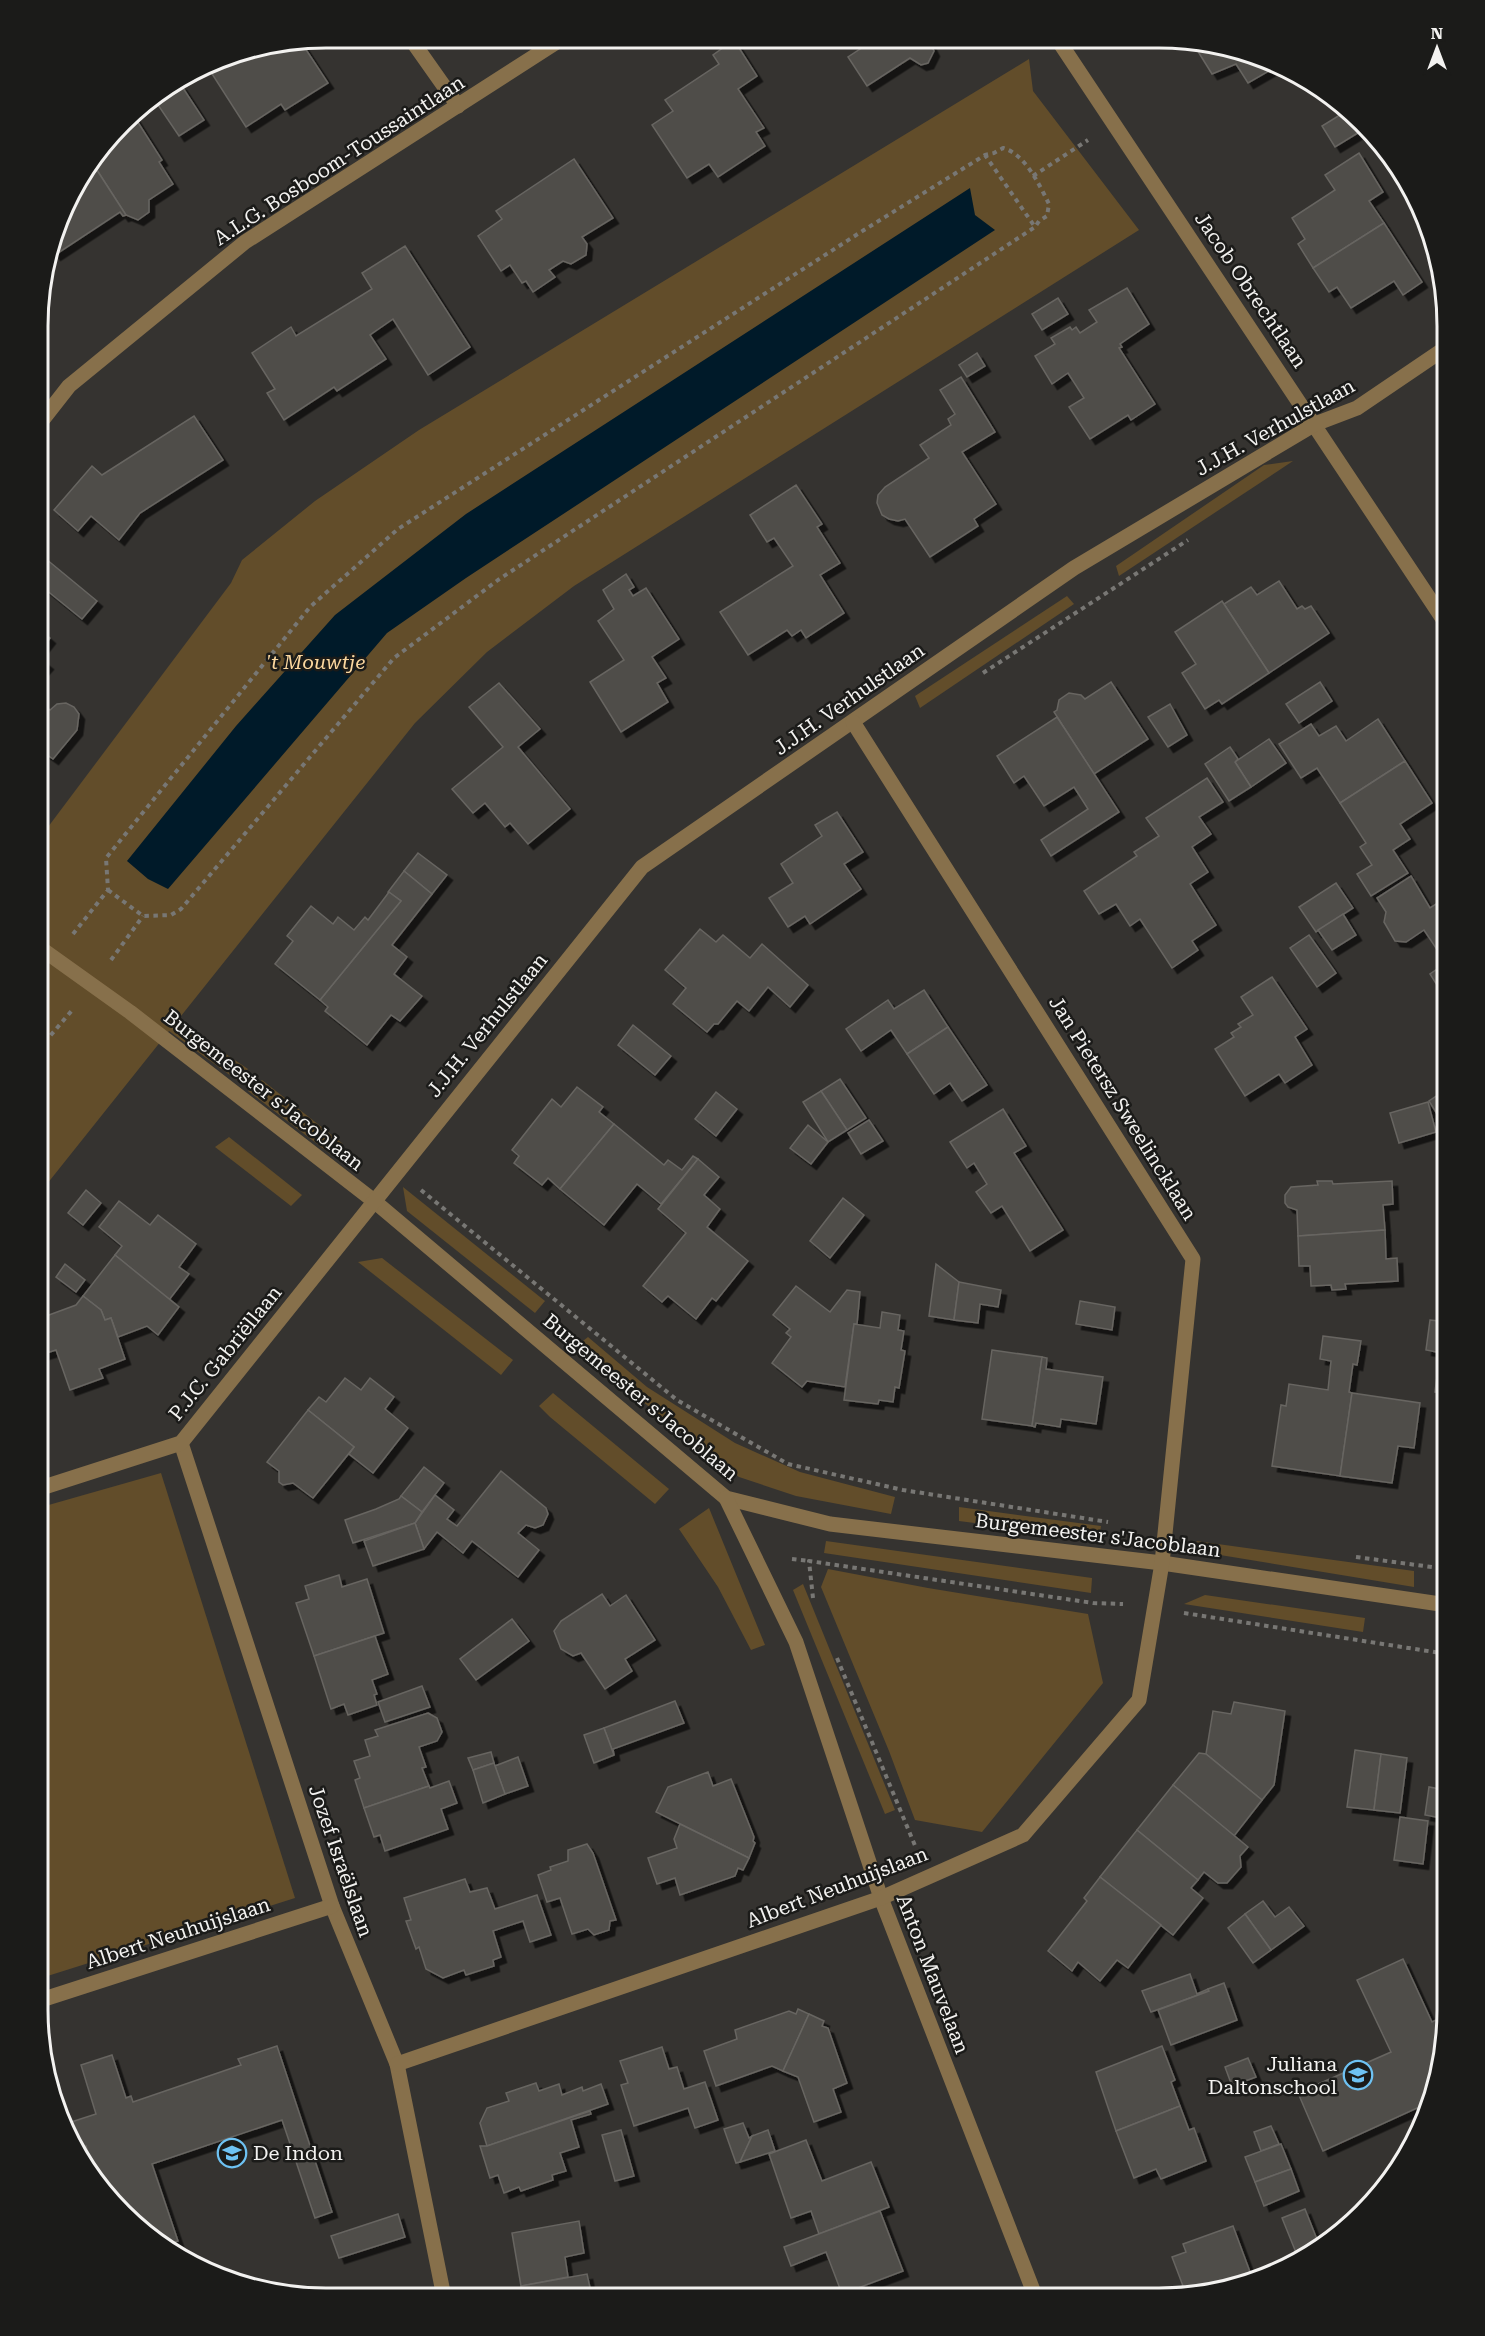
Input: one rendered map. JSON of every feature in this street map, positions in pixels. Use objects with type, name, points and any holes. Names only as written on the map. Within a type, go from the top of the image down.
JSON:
[{"type":"street","points":[[417,48],[458,106]]},
{"type":"street","name":"A.L.G. Bosboom-Toussaintlaan","points":[[48,413],[69,386],[245,243],[548,48]]},
{"type":"street","name":"Jacob Obrechtlaan","points":[[1063,48],[1437,610]]},
{"type":"street","name":"J.J.H. Verhulstlaan","points":[[374,1201],[642,867],[1074,568],[1315,424],[1357,408],[1437,354]]},
{"type":"street","name":"Jan Pietersz Sweelincklaan","points":[[853,722],[1193,1259],[1162,1563]]},
{"type":"street","name":"Burgemeester s'Jacoblaan","points":[[48,953],[130,1012],[374,1201],[726,1498],[830,1524],[1162,1563],[1437,1604]]},
{"type":"street","name":"P.J.C. Gabriëllaan","points":[[48,1486],[180,1443],[374,1201]]},
{"type":"street","name":"Jozef Israëlslaan","points":[[180,1443],[332,1906],[397,2064],[442,2288]]},
{"type":"street","name":"Anton Mauvelaan","points":[[726,1498],[796,1642],[881,1898],[1032,2288]]},
{"type":"street","name":"Albert Neuhuijslaan","points":[[397,2064],[881,1898],[1023,1835],[1139,1700],[1162,1563]]},
{"type":"street","name":"Albert Neuhuijslaan","points":[[48,1998],[332,1906]]},
{"type":"path","points":[[76,929],[108,890],[106,858],[310,607],[398,529],[985,155],[1003,148],[1011,150],[1033,176],[1049,204],[1047,216],[1035,227],[498,580],[394,658],[181,909],[171,915],[142,916],[108,890]]},
{"type":"path","points":[[1033,176],[1076,148]]},
{"type":"path","points":[[985,155],[1035,227]]},
{"type":"path","points":[[980,675],[1190,539]]},
{"type":"path","points":[[114,957],[142,916]]},
{"type":"path","points":[[48,1040],[59,1027]]},
{"type":"path","points":[[398,1171],[677,1400],[788,1464],[903,1490],[1108,1522]]},
{"type":"path","points":[[1353,1556],[1437,1568]]},
{"type":"path","points":[[816,1605],[811,1594],[809,1561],[1093,1603],[1155,1606],[1183,1613],[1437,1652]]},
{"type":"path","points":[[834,1648],[928,1876]]},
{"type":"green space","name":"'t Mouwtje","points":[[1029,59],[1033,91],[1139,230],[574,586],[487,652],[415,723],[177,1021],[248,1069],[238,1081],[169,1031],[48,1183],[48,827],[231,583],[242,560],[315,501],[419,430]]},
{"type":"green space","points":[[1293,461],[1119,576],[1116,566],[1264,465]]},
{"type":"green space","points":[[1067,596],[1074,604],[920,708],[915,696]]},
{"type":"green space","points":[[262,1080],[343,1144],[333,1156],[248,1091]]},
{"type":"green space","points":[[229,1137],[302,1195],[291,1206],[215,1147]]},
{"type":"green space","points":[[403,1187],[545,1301],[535,1313],[407,1211]]},
{"type":"green space","points":[[382,1258],[513,1360],[501,1375],[358,1262]]},
{"type":"green space","points":[[588,1337],[647,1387],[735,1443],[800,1472],[895,1497],[891,1514],[796,1496],[739,1477],[574,1348]]},
{"type":"green space","points":[[553,1393],[669,1489],[655,1504],[539,1406]]},
{"type":"green space","points":[[161,1473],[295,1898],[48,1976],[48,1505]]},
{"type":"green space","points":[[959,1507],[1101,1526],[1099,1539],[959,1521]]},
{"type":"green space","points":[[709,1508],[765,1645],[751,1650],[718,1587],[679,1529]]},
{"type":"green space","points":[[826,1541],[1092,1578],[1091,1593],[824,1553]]},
{"type":"green space","points":[[1196,1541],[1414,1571],[1414,1587],[1214,1554]]},
{"type":"green space","points":[[828,1569],[1088,1614],[1103,1683],[982,1832],[915,1820],[821,1587]]},
{"type":"green space","points":[[803,1584],[895,1810],[885,1814],[793,1590]]},
{"type":"green space","points":[[1205,1595],[1365,1618],[1363,1632],[1184,1604]]},
{"type":"water","points":[[970,188],[975,215],[995,230],[466,578],[387,633],[168,889],[148,879],[127,861],[236,726],[335,615],[466,514]]},
{"type":"building","points":[[723,48],[739,48],[757,76],[738,89],[764,128],[756,132],[765,146],[718,177],[709,164],[687,178],[652,125],[673,111],[665,100],[719,64],[713,55]]},
{"type":"building","points":[[932,48],[934,51],[928,63],[921,65],[910,58],[867,86],[848,57],[860,49]]},
{"type":"building","points":[[306,49],[328,83],[285,110],[281,104],[246,127],[211,73],[254,57]]},
{"type":"building","points":[[1197,50],[1231,57],[1269,71],[1248,83],[1236,64],[1212,74]]},
{"type":"building","points":[[183,88],[204,120],[179,136],[158,105]]},
{"type":"building","points":[[1340,115],[1359,132],[1335,147],[1322,126]]},
{"type":"building","points":[[138,122],[162,160],[159,162],[173,184],[149,200],[149,212],[138,220],[126,215],[96,169]]},
{"type":"building","points":[[1359,153],[1383,192],[1369,201],[1384,223],[1313,268],[1298,244],[1305,239],[1292,218],[1335,190],[1325,175]]},
{"type":"building","points":[[574,159],[613,218],[582,237],[587,244],[586,255],[571,264],[563,261],[549,270],[555,277],[533,292],[526,281],[522,283],[510,265],[501,271],[478,236],[502,219],[496,211]]},
{"type":"building","points":[[96,169],[126,215],[123,216],[120,212],[57,254],[69,219]]},
{"type":"building","points":[[1384,223],[1422,282],[1403,295],[1394,281],[1351,308],[1337,287],[1329,292],[1313,268]]},
{"type":"building","points":[[405,246],[470,347],[428,375],[393,319],[370,335],[386,359],[337,391],[334,387],[284,420],[267,393],[275,389],[252,353],[291,327],[296,336],[372,289],[362,273]]},
{"type":"building","points":[[1127,288],[1149,324],[1120,344],[1122,347],[1119,348],[1155,404],[1131,420],[1128,415],[1090,439],[1069,407],[1084,398],[1068,373],[1052,384],[1035,356],[1055,344],[1051,338],[1070,327],[1072,330],[1076,327],[1080,333],[1097,322],[1089,310]]},
{"type":"building","points":[[1058,298],[1068,314],[1042,330],[1032,314]]},
{"type":"building","points":[[977,353],[985,366],[967,377],[959,365]]},
{"type":"building","points":[[961,377],[995,432],[962,452],[996,504],[974,519],[978,526],[930,557],[905,519],[898,521],[882,515],[877,503],[878,495],[885,487],[929,458],[920,445],[951,425],[948,419],[955,414],[940,390]]},
{"type":"building","points":[[194,416],[223,460],[140,513],[119,540],[91,516],[78,531],[54,510],[92,466],[102,475]]},
{"type":"building","points":[[796,485],[822,524],[817,527],[840,563],[820,575],[844,613],[806,638],[801,630],[792,636],[787,630],[748,655],[720,612],[793,566],[774,538],[767,542],[750,515]]},
{"type":"building","points":[[48,561],[97,601],[82,619],[48,591]]},
{"type":"building","points":[[626,574],[634,587],[629,590],[633,596],[646,588],[679,639],[652,657],[666,678],[657,683],[668,702],[621,732],[590,682],[624,660],[598,621],[614,609],[603,590]]},
{"type":"building","points":[[1279,581],[1297,609],[1302,606],[1305,609],[1311,606],[1329,633],[1269,673],[1224,604],[1251,587],[1257,595]]},
{"type":"building","points":[[1222,601],[1269,673],[1222,704],[1219,700],[1205,709],[1182,673],[1196,664],[1175,632]]},
{"type":"building","points":[[1111,682],[1148,739],[1094,774],[1054,712],[1057,710],[1059,700],[1069,693],[1081,695],[1085,699]]},
{"type":"building","points":[[1320,682],[1332,701],[1299,723],[1286,704]]},
{"type":"building","points":[[499,683],[540,729],[518,747],[570,809],[528,844],[510,823],[505,827],[485,803],[473,813],[452,789],[503,747],[469,707]]},
{"type":"building","points":[[66,703],[74,707],[79,714],[77,730],[53,759],[48,755],[48,708],[50,710],[57,704]]},
{"type":"building","points":[[1170,704],[1187,735],[1168,747],[1148,717]]},
{"type":"building","points":[[1057,717],[1119,812],[1051,856],[1041,840],[1088,809],[1074,787],[1044,806],[1024,776],[1014,783],[997,756]]},
{"type":"building","points":[[1378,719],[1405,761],[1340,803],[1317,768],[1301,778],[1279,744],[1311,724],[1319,736],[1336,726],[1346,741]]},
{"type":"building","points":[[1269,739],[1286,763],[1251,787],[1235,762]]},
{"type":"building","points":[[1230,747],[1238,759],[1235,762],[1251,787],[1229,801],[1205,764]]},
{"type":"building","points":[[1405,761],[1432,803],[1400,824],[1410,839],[1393,850],[1408,873],[1371,896],[1357,874],[1372,865],[1360,847],[1366,843],[1340,803]]},
{"type":"building","points":[[1207,778],[1223,802],[1199,817],[1211,834],[1192,847],[1208,872],[1190,884],[1216,925],[1192,941],[1198,950],[1172,968],[1140,919],[1130,926],[1116,904],[1099,914],[1084,891],[1137,856],[1134,852],[1159,836],[1146,818]]},
{"type":"building","points":[[837,812],[863,852],[844,864],[861,889],[810,924],[805,916],[788,927],[769,898],[793,883],[781,864],[822,836],[815,825]]},
{"type":"building","points":[[418,853],[447,875],[432,894],[404,871]]},
{"type":"building","points":[[404,871],[432,894],[392,945],[407,957],[394,974],[422,996],[400,1021],[391,1015],[367,1045],[325,1011],[328,1007],[320,1000],[401,901],[388,892]]},
{"type":"building","points":[[1411,876],[1430,908],[1437,903],[1437,950],[1424,930],[1406,942],[1395,941],[1384,922],[1386,912],[1377,898]]},
{"type":"building","points":[[1336,883],[1353,908],[1316,932],[1299,907]]},
{"type":"building","points":[[389,892],[401,901],[320,1000],[275,964],[293,941],[287,936],[311,906],[333,924],[338,917],[354,930],[365,917],[368,920]]},
{"type":"building","points":[[1343,914],[1356,935],[1332,950],[1318,930]]},
{"type":"building","points":[[700,929],[716,942],[723,935],[750,958],[762,944],[808,985],[790,1007],[768,987],[749,1011],[737,1001],[718,1024],[714,1024],[707,1032],[673,1004],[686,988],[665,970]]},
{"type":"building","points":[[1309,935],[1336,973],[1317,987],[1290,948]]},
{"type":"building","points":[[1437,969],[1437,985],[1430,974]]},
{"type":"building","points":[[1272,977],[1307,1029],[1295,1037],[1312,1065],[1285,1083],[1279,1074],[1245,1096],[1215,1049],[1234,1037],[1231,1033],[1241,1027],[1238,1024],[1253,1015],[1241,997]]},
{"type":"building","points":[[924,990],[948,1027],[907,1054],[891,1030],[861,1051],[846,1029],[888,1000],[894,1009]]},
{"type":"building","points":[[633,1025],[671,1056],[655,1075],[618,1045]]},
{"type":"building","points":[[948,1027],[987,1085],[962,1101],[950,1083],[934,1094],[907,1054]]},
{"type":"building","points":[[840,1079],[866,1118],[847,1130],[821,1091]]},
{"type":"building","points":[[577,1087],[603,1107],[599,1112],[614,1124],[560,1189],[548,1178],[542,1185],[514,1163],[519,1156],[512,1150],[552,1099],[561,1107]]},
{"type":"building","points":[[821,1091],[847,1130],[828,1142],[803,1102]]},
{"type":"building","points":[[716,1092],[737,1109],[716,1136],[695,1119]]},
{"type":"building","points":[[1437,1096],[1437,1114],[1429,1101]]},
{"type":"building","points":[[1428,1102],[1436,1132],[1399,1143],[1390,1113]]},
{"type":"building","points":[[1003,1109],[1026,1146],[1014,1153],[1063,1230],[1030,1251],[1002,1206],[991,1213],[976,1192],[987,1184],[974,1163],[967,1168],[950,1142]]},
{"type":"building","points":[[869,1120],[883,1141],[861,1154],[848,1133]]},
{"type":"building","points":[[614,1124],[664,1165],[668,1160],[682,1170],[693,1156],[698,1159],[661,1204],[637,1184],[604,1225],[560,1189]]},
{"type":"building","points":[[808,1125],[828,1142],[811,1164],[790,1148]]},
{"type":"building","points":[[698,1159],[719,1177],[704,1195],[720,1209],[707,1227],[748,1261],[716,1301],[712,1298],[696,1319],[668,1296],[662,1302],[643,1286],[686,1233],[658,1209]]},
{"type":"building","points":[[1317,1181],[1332,1181],[1333,1184],[1392,1181],[1393,1204],[1383,1205],[1385,1230],[1298,1236],[1297,1210],[1288,1207],[1285,1203],[1285,1195],[1291,1187],[1318,1185]]},
{"type":"building","points":[[86,1190],[101,1203],[83,1225],[68,1213]]},
{"type":"building","points":[[843,1198],[864,1215],[830,1258],[810,1241]]},
{"type":"building","points":[[119,1201],[150,1225],[158,1215],[196,1244],[179,1267],[189,1274],[169,1300],[115,1255],[122,1246],[99,1227]]},
{"type":"building","points":[[1385,1230],[1386,1259],[1397,1258],[1398,1281],[1345,1284],[1346,1289],[1332,1290],[1331,1285],[1311,1286],[1310,1266],[1299,1266],[1298,1236]]},
{"type":"building","points":[[115,1255],[179,1307],[158,1335],[147,1326],[118,1337],[111,1318],[105,1320],[101,1310],[83,1296]]},
{"type":"building","points":[[65,1264],[85,1280],[76,1292],[56,1277]]},
{"type":"building","points":[[936,1264],[959,1282],[954,1320],[929,1316]]},
{"type":"building","points":[[959,1282],[1001,1290],[998,1307],[980,1304],[978,1323],[954,1320]]},
{"type":"building","points":[[796,1286],[830,1312],[847,1290],[860,1292],[857,1324],[854,1324],[845,1387],[807,1381],[802,1387],[772,1363],[791,1337],[786,1333],[790,1329],[773,1315]]},
{"type":"building","points":[[83,1296],[101,1310],[105,1320],[111,1318],[125,1359],[99,1369],[103,1378],[70,1390],[56,1350],[48,1352],[48,1315],[76,1305]]},
{"type":"building","points":[[1080,1301],[1115,1307],[1112,1330],[1076,1324]]},
{"type":"building","points":[[882,1312],[900,1315],[898,1330],[904,1331],[901,1350],[905,1351],[899,1388],[895,1387],[893,1402],[879,1400],[878,1404],[844,1400],[854,1324],[880,1328]]},
{"type":"building","points":[[1430,1320],[1437,1321],[1437,1352],[1426,1350]]},
{"type":"building","points":[[1323,1336],[1361,1341],[1357,1365],[1353,1364],[1349,1392],[1352,1393],[1340,1476],[1272,1466],[1281,1405],[1286,1406],[1289,1384],[1328,1390],[1331,1361],[1320,1359]]},
{"type":"building","points":[[992,1350],[1042,1357],[1032,1426],[982,1419]]},
{"type":"building","points":[[1042,1357],[1047,1358],[1046,1369],[1103,1377],[1096,1424],[1061,1419],[1060,1427],[1036,1423],[1035,1427],[1032,1426]]},
{"type":"building","points":[[345,1378],[361,1390],[370,1378],[394,1397],[385,1409],[408,1428],[373,1473],[349,1454],[354,1447],[308,1410],[319,1397],[326,1402]]},
{"type":"building","points":[[1352,1393],[1420,1403],[1414,1448],[1398,1446],[1392,1483],[1340,1476]]},
{"type":"building","points":[[308,1410],[354,1447],[313,1498],[293,1483],[283,1485],[279,1482],[279,1471],[267,1462]]},
{"type":"building","points":[[424,1467],[444,1483],[422,1512],[401,1496]]},
{"type":"building","points":[[501,1471],[546,1508],[548,1514],[543,1525],[535,1528],[526,1525],[518,1533],[539,1550],[518,1577],[472,1541],[463,1553],[437,1532],[424,1549],[415,1523],[435,1495],[454,1510],[447,1519],[457,1526]]},
{"type":"building","points":[[401,1496],[422,1512],[415,1523],[353,1543],[345,1520],[376,1509]]},
{"type":"building","points":[[415,1523],[424,1549],[373,1566],[364,1541]]},
{"type":"building","points":[[339,1575],[342,1587],[367,1579],[384,1633],[314,1656],[296,1603],[309,1599],[305,1586]]},
{"type":"building","points":[[602,1594],[610,1606],[626,1595],[655,1640],[625,1659],[632,1671],[605,1689],[581,1653],[573,1656],[561,1649],[554,1631],[561,1621]]},
{"type":"building","points":[[512,1619],[529,1641],[476,1680],[460,1659]]},
{"type":"building","points":[[375,1636],[388,1674],[372,1680],[377,1694],[374,1695],[377,1705],[348,1715],[344,1704],[331,1709],[314,1656]]},
{"type":"building","points":[[422,1686],[430,1707],[385,1722],[378,1702]]},
{"type":"building","points":[[675,1701],[684,1723],[613,1749],[614,1755],[604,1728]]},
{"type":"building","points":[[1234,1702],[1285,1711],[1274,1785],[1262,1800],[1206,1754],[1213,1711],[1231,1714]]},
{"type":"building","points":[[428,1713],[437,1718],[442,1732],[437,1741],[419,1747],[426,1767],[422,1768],[429,1786],[364,1808],[355,1780],[360,1778],[354,1761],[370,1756],[365,1740],[378,1736],[375,1730]]},
{"type":"building","points":[[604,1728],[614,1755],[594,1763],[584,1735]]},
{"type":"building","points":[[1355,1750],[1381,1754],[1374,1810],[1347,1807]]},
{"type":"building","points":[[491,1752],[494,1763],[473,1770],[468,1758]]},
{"type":"building","points":[[1199,1753],[1206,1754],[1262,1800],[1234,1836],[1173,1785]]},
{"type":"building","points":[[1381,1754],[1407,1758],[1400,1813],[1374,1810]]},
{"type":"building","points":[[518,1757],[528,1786],[505,1794],[495,1766]]},
{"type":"building","points":[[494,1763],[505,1794],[483,1803],[473,1770]]},
{"type":"building","points":[[708,1772],[713,1786],[731,1779],[754,1837],[755,1843],[749,1858],[656,1812],[668,1787]]},
{"type":"building","points":[[449,1781],[457,1803],[441,1809],[448,1829],[385,1851],[380,1835],[374,1837],[364,1808]]},
{"type":"building","points":[[1173,1785],[1248,1847],[1240,1856],[1241,1867],[1227,1883],[1218,1883],[1204,1872],[1198,1880],[1137,1830]]},
{"type":"building","points":[[1429,1787],[1437,1788],[1437,1817],[1425,1815]]},
{"type":"building","points":[[1400,1817],[1428,1821],[1423,1864],[1394,1860]]},
{"type":"building","points":[[680,1824],[749,1858],[743,1870],[738,1868],[735,1876],[680,1895],[675,1878],[657,1884],[648,1858],[677,1848],[674,1839]]},
{"type":"building","points":[[1137,1830],[1198,1880],[1191,1888],[1203,1898],[1173,1935],[1100,1877]]},
{"type":"building","points":[[587,1844],[593,1853],[616,1920],[610,1921],[609,1930],[594,1935],[588,1929],[572,1934],[560,1898],[547,1902],[538,1875],[551,1870],[550,1867],[568,1861],[568,1850]]},
{"type":"building","points":[[1100,1877],[1161,1925],[1128,1968],[1117,1960],[1100,1981],[1078,1962],[1072,1971],[1048,1951],[1087,1901],[1084,1898]]},
{"type":"building","points":[[465,1879],[470,1892],[487,1888],[495,1909],[537,1895],[551,1935],[530,1942],[523,1921],[493,1931],[501,1957],[493,1960],[494,1966],[466,1975],[464,1970],[443,1978],[426,1969],[419,1947],[416,1949],[406,1921],[411,1920],[404,1898]]},
{"type":"building","points":[[1263,1901],[1275,1917],[1289,1907],[1304,1926],[1271,1950],[1245,1914]]},
{"type":"building","points":[[1245,1914],[1271,1950],[1253,1963],[1228,1928]]},
{"type":"building","points":[[1403,1959],[1432,2022],[1436,2020],[1432,2064],[1418,2110],[1417,2108],[1323,2151],[1298,2093],[1391,2052],[1357,1980]]},
{"type":"building","points":[[1190,1974],[1197,1994],[1208,1989],[1209,1991],[1151,2012],[1142,1991]]},
{"type":"building","points":[[1224,1983],[1237,2020],[1171,2045],[1158,2010]]},
{"type":"building","points":[[798,2009],[809,2014],[783,2071],[772,2066],[716,2086],[704,2051],[737,2039],[735,2030],[789,2011],[796,2014]]},
{"type":"building","points":[[809,2014],[824,2021],[822,2026],[828,2028],[847,2083],[833,2089],[841,2112],[814,2122],[798,2077],[783,2071]]},
{"type":"building","points":[[277,2046],[332,2212],[315,2218],[282,2120],[152,2164],[178,2241],[173,2243],[129,2207],[105,2179],[89,2156],[86,2146],[84,2147],[71,2122],[96,2114],[81,2065],[112,2055],[126,2098],[131,2096],[133,2102],[241,2065],[238,2059]]},
{"type":"building","points":[[1162,2046],[1175,2080],[1171,2082],[1180,2106],[1116,2131],[1096,2072]]},
{"type":"building","points":[[662,2047],[669,2069],[677,2067],[684,2089],[705,2082],[718,2120],[695,2128],[688,2108],[634,2126],[621,2085],[628,2083],[620,2061]]},
{"type":"building","points":[[1248,2058],[1256,2077],[1232,2086],[1225,2067]]},
{"type":"building","points":[[536,2083],[539,2091],[559,2084],[562,2095],[582,2087],[583,2091],[601,2084],[608,2104],[487,2146],[480,2123],[487,2108],[509,2101],[506,2093]]},
{"type":"building","points":[[1180,2106],[1189,2130],[1194,2128],[1206,2161],[1161,2179],[1156,2169],[1134,2178],[1116,2131]]},
{"type":"building","points":[[590,2111],[591,2114],[571,2120],[579,2147],[560,2153],[566,2171],[552,2175],[553,2180],[521,2191],[519,2187],[504,2193],[498,2175],[490,2178],[480,2146],[487,2146]]},
{"type":"building","points":[[743,2123],[749,2138],[752,2136],[740,2162],[736,2163],[724,2129]]},
{"type":"building","points":[[1271,2126],[1279,2144],[1261,2151],[1254,2132]]},
{"type":"building","points":[[621,2130],[634,2176],[615,2181],[602,2135]]},
{"type":"building","points":[[768,2130],[775,2151],[740,2162],[752,2136]]},
{"type":"building","points":[[806,2140],[822,2181],[871,2162],[889,2207],[819,2234],[811,2211],[791,2218],[769,2154]]},
{"type":"building","points":[[1281,2144],[1291,2169],[1255,2182],[1245,2157]]},
{"type":"building","points":[[1291,2169],[1299,2191],[1264,2206],[1255,2182]]},
{"type":"building","points":[[1305,2209],[1317,2239],[1296,2252],[1282,2218]]},
{"type":"building","points":[[880,2211],[903,2271],[858,2288],[840,2288],[826,2252],[791,2266],[784,2247]]},
{"type":"building","points":[[398,2214],[405,2237],[339,2258],[331,2236]]},
{"type":"building","points":[[579,2221],[584,2253],[565,2257],[568,2277],[521,2286],[512,2233]]},
{"type":"building","points":[[1233,2226],[1250,2272],[1213,2283],[1180,2287],[1183,2286],[1172,2257],[1186,2252],[1183,2244]]},
{"type":"building","points":[[587,2274],[590,2288],[521,2288],[521,2286]]},
{"type":"place","name":"Juliana Daltonschool","points":[[1358,2075]]},
{"type":"place","name":"De Indon","points":[[232,2153]]}]
